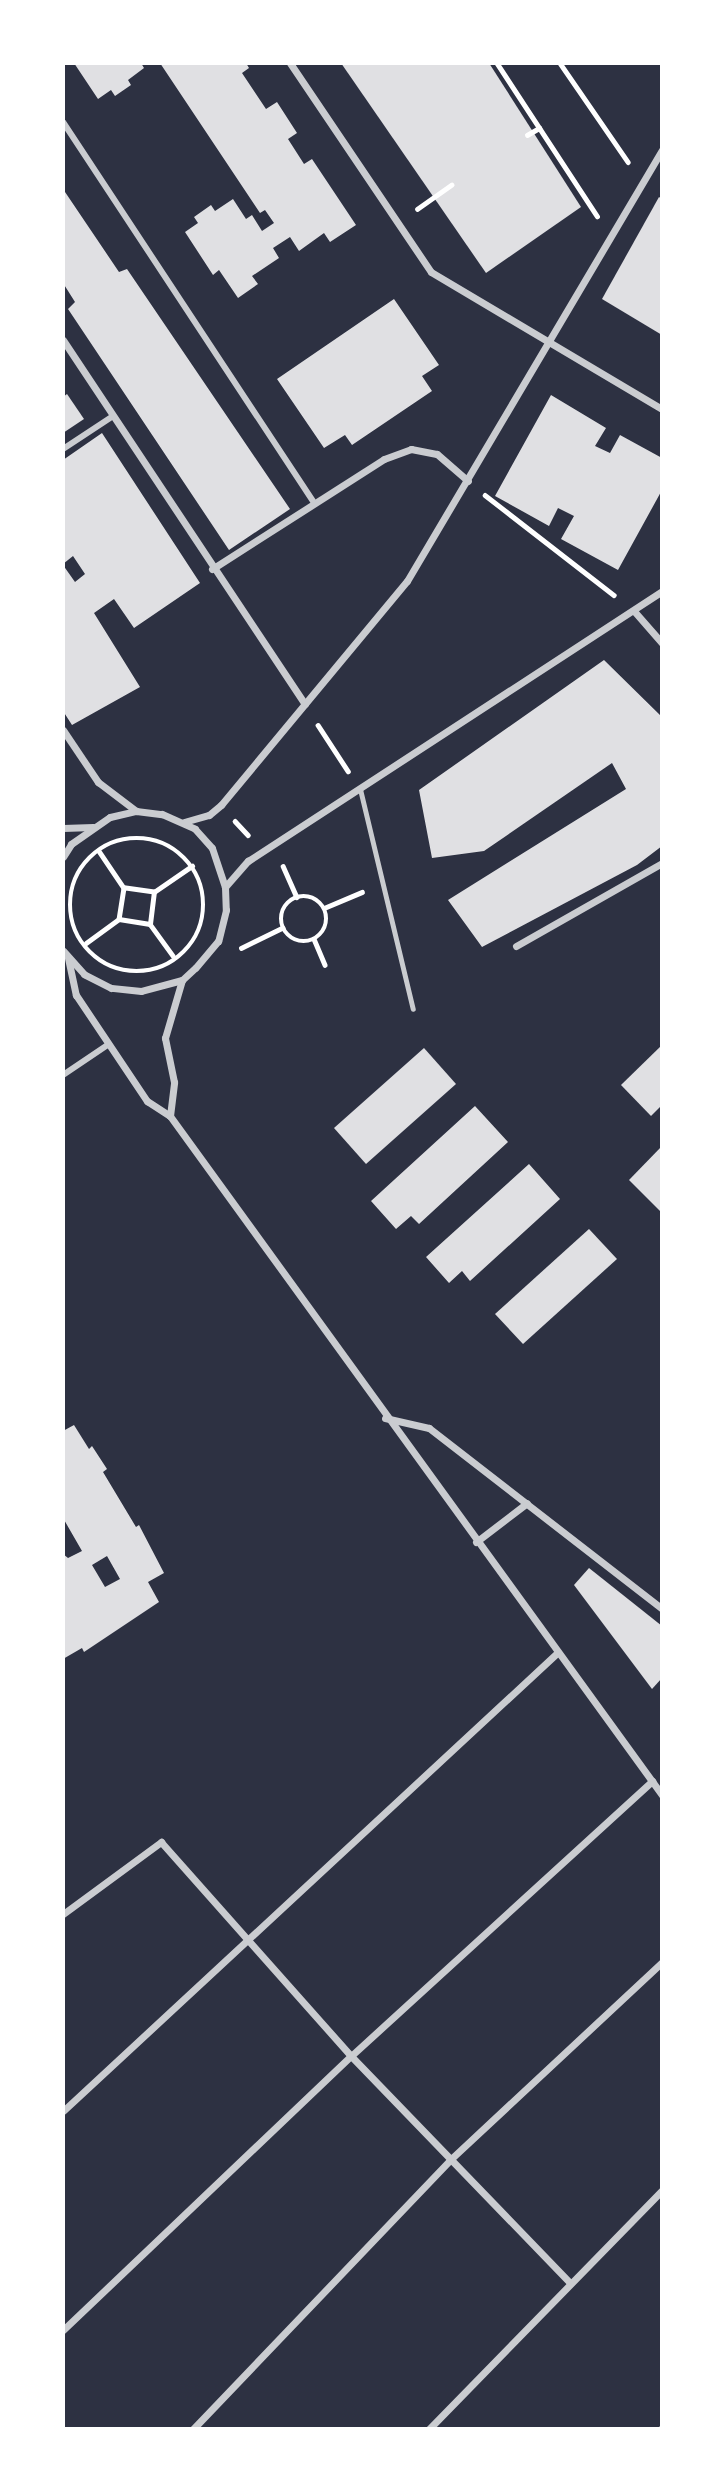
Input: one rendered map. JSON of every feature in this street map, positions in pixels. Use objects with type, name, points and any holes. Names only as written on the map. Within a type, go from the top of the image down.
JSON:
[{"type":"street","points":[[290,63],[431,272],[549,339],[662,410]]},
{"type":"street","points":[[63,122],[313,502]]},
{"type":"street","points":[[63,730],[98,782],[136,811],[184,822],[209,815],[221,805],[407,582],[662,151]]},
{"type":"street","points":[[63,340],[212,569],[304,704]]},
{"type":"street","points":[[63,449],[113,416]]},
{"type":"street","points":[[212,569],[384,459],[411,449],[437,454],[468,481]]},
{"type":"street","points":[[225,887],[248,861],[662,591]]},
{"type":"street","points":[[634,611],[662,642]]},
{"type":"street","points":[[63,857],[71,845],[94,827],[136,811]]},
{"type":"street","points":[[170,1116],[174,1082],[165,1038],[182,980],[218,941],[226,910],[225,887],[212,848],[184,822]]},
{"type":"street","points":[[63,828],[94,827]]},
{"type":"street","points":[[516,946],[662,863]]},
{"type":"street","points":[[65,955],[84,974],[111,988],[141,991],[182,980]]},
{"type":"street","points":[[65,955],[76,995],[147,1101],[170,1116],[556,1654],[662,1795]]},
{"type":"street","points":[[63,1075],[109,1044]]},
{"type":"street","points":[[385,1418],[429,1428],[662,1609]]},
{"type":"street","points":[[476,1542],[527,1503]]},
{"type":"street","points":[[63,2111],[556,1654]]},
{"type":"street","points":[[63,2330],[351,2056],[652,1781]]},
{"type":"street","points":[[63,1914],[160,1842],[250,1938],[351,2056],[570,2283]]},
{"type":"street","points":[[193,2429],[452,2158],[662,1962]]},
{"type":"street","points":[[429,2429],[662,2190]]},
{"type":"lane","points":[[360,789],[385,883],[413,1009]]},
{"type":"path","points":[[497,63],[611,237]]},
{"type":"path","points":[[560,63],[609,136]]},
{"type":"path","points":[[527,135],[538,128]]},
{"type":"path","points":[[398,222],[451,186]]},
{"type":"path","points":[[468,481],[634,611]]},
{"type":"path","points":[[304,704],[360,789]]},
{"type":"path","points":[[148,838],[173,847],[192,866],[202,890],[204,916],[194,941],[176,960],[152,971],[125,971],[101,962],[83,945],[71,920],[70,894],[79,869],[98,850],[122,839],[148,838]]},
{"type":"path","points":[[98,850],[124,888],[119,919]]},
{"type":"path","points":[[124,888],[155,892],[192,866]]},
{"type":"path","points":[[324,908],[385,883]]},
{"type":"path","points":[[155,892],[150,924],[176,960]]},
{"type":"path","points":[[303,896],[324,908],[325,928],[314,939],[304,943],[288,936],[282,928],[282,911],[303,896]]},
{"type":"path","points":[[83,945],[119,919],[150,924]]},
{"type":"path","points":[[314,939],[325,965]]},
{"type":"building","points":[[74,63],[141,63],[144,68],[128,80],[131,85],[115,96],[111,90],[98,99]]},
{"type":"building","points":[[160,63],[246,63],[249,68],[242,73],[266,109],[277,102],[297,133],[288,139],[304,164],[312,159],[356,225],[330,242],[324,233],[299,251],[290,237],[273,248],[279,258],[252,276],[258,284],[238,298],[219,270],[213,275],[185,232],[198,223],[194,217],[211,205],[215,211],[233,199],[246,219],[252,215],[262,231],[274,223],[265,210],[260,213]]},
{"type":"building","points":[[341,63],[489,63],[581,207],[486,273]]},
{"type":"building","points":[[63,189],[119,272],[127,269],[290,509],[229,550],[68,309],[75,302],[63,283]]},
{"type":"building","points":[[659,197],[662,199],[662,335],[602,299]]},
{"type":"building","points":[[394,299],[439,365],[422,376],[432,391],[352,445],[345,435],[324,448],[277,379]]},
{"type":"building","points":[[67,394],[84,419],[63,433],[63,397]]},
{"type":"building","points":[[551,395],[606,428],[595,446],[610,453],[620,435],[662,458],[662,490],[618,570],[561,539],[574,516],[558,508],[549,526],[495,496]]},
{"type":"building","points":[[102,433],[200,583],[134,628],[114,599],[94,613],[140,687],[72,725],[63,711],[63,565],[75,582],[85,574],[73,556],[63,564],[63,460]]},
{"type":"building","points":[[604,660],[662,717],[662,846],[637,865],[482,947],[448,900],[626,789],[612,763],[484,851],[432,858],[419,790]]},
{"type":"building","points":[[662,1045],[662,1105],[651,1116],[621,1085]]},
{"type":"building","points":[[424,1048],[456,1084],[366,1164],[334,1128]]},
{"type":"building","points":[[475,1106],[508,1142],[419,1224],[411,1216],[396,1229],[371,1201]]},
{"type":"building","points":[[662,1146],[662,1209],[660,1211],[629,1180]]},
{"type":"building","points":[[529,1164],[560,1199],[470,1281],[462,1271],[449,1283],[426,1257]]},
{"type":"building","points":[[589,1229],[617,1259],[523,1344],[495,1314]]},
{"type":"building","points":[[74,1425],[89,1449],[92,1446],[107,1469],[103,1472],[136,1527],[139,1525],[164,1573],[148,1582],[159,1602],[84,1652],[82,1648],[63,1659],[63,1554],[68,1558],[82,1551],[63,1518],[63,1431]],"holes":[[[107,1556],[120,1579],[105,1587],[92,1565]]]},
{"type":"building","points":[[589,1568],[662,1626],[662,1678],[652,1689],[574,1585]]}]
